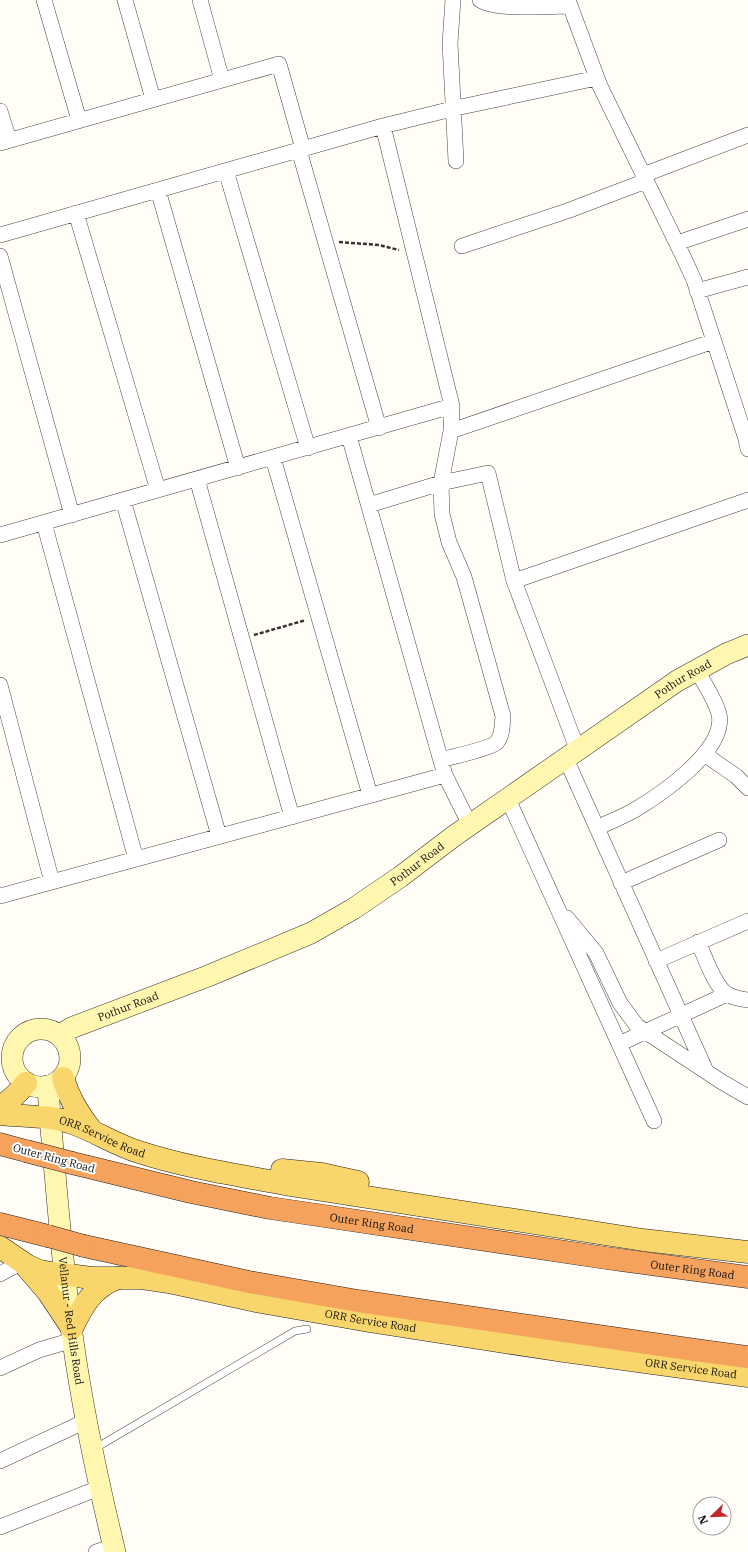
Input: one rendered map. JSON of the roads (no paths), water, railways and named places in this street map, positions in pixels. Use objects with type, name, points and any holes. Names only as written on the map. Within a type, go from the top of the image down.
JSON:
[{"type":"highway","name":"Outer Ring Road","points":[[0,1144],[72,1164],[192,1192],[270,1208],[590,1256],[748,1277]]},
{"type":"highway","points":[[0,1224],[84,1246],[249,1282],[358,1301],[748,1357]]},
{"type":"main road","points":[[55,1082],[67,1093],[75,1108],[93,1132]]},
{"type":"main road","points":[[0,1106],[6,1104],[26,1083]]},
{"type":"main road","name":"ORR Service Road","points":[[0,1114],[50,1118],[72,1123],[138,1152],[177,1163],[290,1185],[643,1240],[748,1252]]},
{"type":"main road","name":"ORR Service Road","points":[[0,1246],[22,1262],[40,1271],[92,1278],[142,1278],[169,1282],[261,1302],[369,1322],[570,1352],[748,1376]]},
{"type":"main road","points":[[22,1262],[48,1292],[72,1334]]},
{"type":"main road","points":[[72,1334],[83,1306],[94,1292],[107,1282],[120,1278]]},
{"type":"street","points":[[44,0],[79,120]]},
{"type":"street","points":[[125,0],[153,99]]},
{"type":"street","points":[[200,0],[222,80]]},
{"type":"street","points":[[452,0],[450,43],[452,109],[456,161]]},
{"type":"street","points":[[480,0],[494,6],[569,3],[597,78],[677,243],[697,291],[748,449]]},
{"type":"street","points":[[0,111],[4,141],[279,64],[325,242],[379,428]]},
{"type":"street","points":[[0,235],[383,126],[452,109],[597,78]]},
{"type":"street","points":[[383,126],[452,406],[451,431],[441,483],[440,502],[444,527],[464,577],[503,716],[502,732],[496,743],[478,750],[441,760]]},
{"type":"street","points":[[462,246],[567,211],[748,135]]},
{"type":"street","points":[[226,171],[308,448]]},
{"type":"street","points":[[158,190],[238,468]]},
{"type":"street","points":[[76,213],[158,490]]},
{"type":"street","points":[[677,243],[748,219]]},
{"type":"street","points":[[0,256],[72,515]]},
{"type":"street","points":[[697,291],[748,278]]},
{"type":"street","points":[[451,431],[714,341]]},
{"type":"street","points":[[0,535],[452,406]]},
{"type":"street","points":[[349,436],[445,775],[470,825]]},
{"type":"street","points":[[273,458],[370,795]]},
{"type":"street","points":[[368,504],[441,483],[488,473],[514,581],[597,828],[706,1071]]},
{"type":"street","points":[[197,479],[292,816]]},
{"type":"street","points":[[123,500],[219,836]]},
{"type":"street","points":[[514,581],[748,500]]},
{"type":"street","points":[[44,523],[136,859]]},
{"type":"street","name":"Pothur Road","points":[[60,1035],[70,1028],[208,976],[311,933],[353,909],[394,881],[470,825],[677,681],[748,645]]},
{"type":"street","points":[[597,828],[632,811],[662,792],[693,765],[711,746],[719,727],[719,714],[697,670]]},
{"type":"street","points":[[0,685],[52,882]]},
{"type":"street","points":[[704,754],[731,772],[748,788]]},
{"type":"street","points":[[0,896],[445,775]]},
{"type":"street","points":[[508,799],[654,1121]]},
{"type":"street","points":[[622,883],[719,840]]},
{"type":"street","points":[[558,909],[575,926],[596,953],[620,1003],[637,1026],[706,1071],[744,1091]]},
{"type":"street","points":[[656,961],[748,921]]},
{"type":"street","points":[[698,942],[723,991],[738,999],[748,1000]]},
{"type":"street","points":[[619,1044],[727,994]]},
{"type":"street","points":[[599,1000],[620,1003]]},
{"type":"street","points":[[35,1029],[49,1029],[60,1035],[69,1047],[71,1060],[67,1073],[55,1082],[37,1087],[26,1083],[16,1074],[7,1045],[22,1035],[35,1029]]},
{"type":"street","name":"Vellanur - Red Hills Road","points":[[55,1082],[50,1118],[65,1274],[72,1334],[86,1421],[99,1488],[108,1550]]},
{"type":"street","points":[[0,1274],[22,1262]]},
{"type":"street","points":[[0,1368],[72,1334]]},
{"type":"street","points":[[0,1461],[86,1421]]},
{"type":"street","points":[[0,1527],[99,1488]]},
{"type":"lane","points":[[92,1450],[295,1331],[307,1328]]}]
